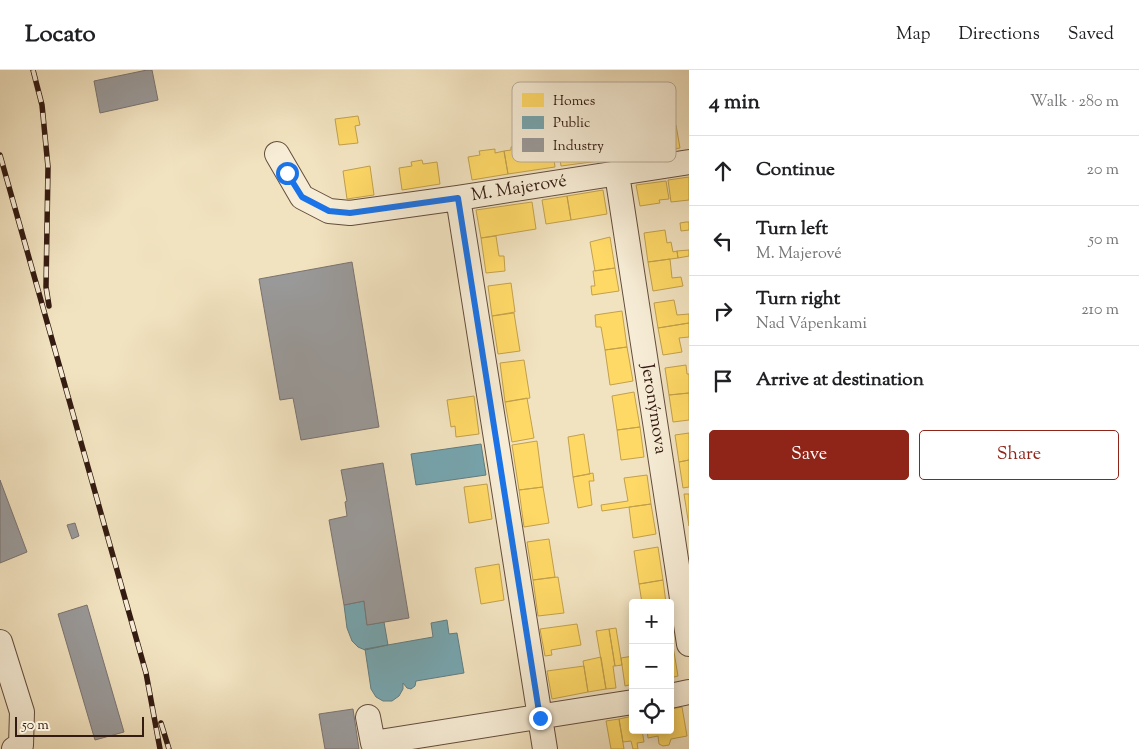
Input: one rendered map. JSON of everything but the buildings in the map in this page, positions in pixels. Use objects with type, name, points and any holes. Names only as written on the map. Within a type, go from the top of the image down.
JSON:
[{"type":"street","name":"M. Majerové","points":[[277,154],[302,197],[329,211],[350,213],[689,162]]},
{"type":"street","name":"Jeronýmova","points":[[617,174],[689,644]]},
{"type":"street","points":[[458,198],[545,749]]},
{"type":"street","points":[[0,642],[22,712],[21,745],[14,749]]},
{"type":"street","points":[[674,695],[689,692]]},
{"type":"street","points":[[368,717],[373,743],[629,703]]},
{"type":"railway","points":[[33,70],[42,105],[48,167],[46,287],[49,306]]},
{"type":"railway","points":[[0,155],[146,673],[160,749]]},
{"type":"railway","points":[[161,723],[169,749]]},
{"type":"route","points":[[287,173],[302,197],[329,211],[350,213],[458,198],[540,718]]}]
